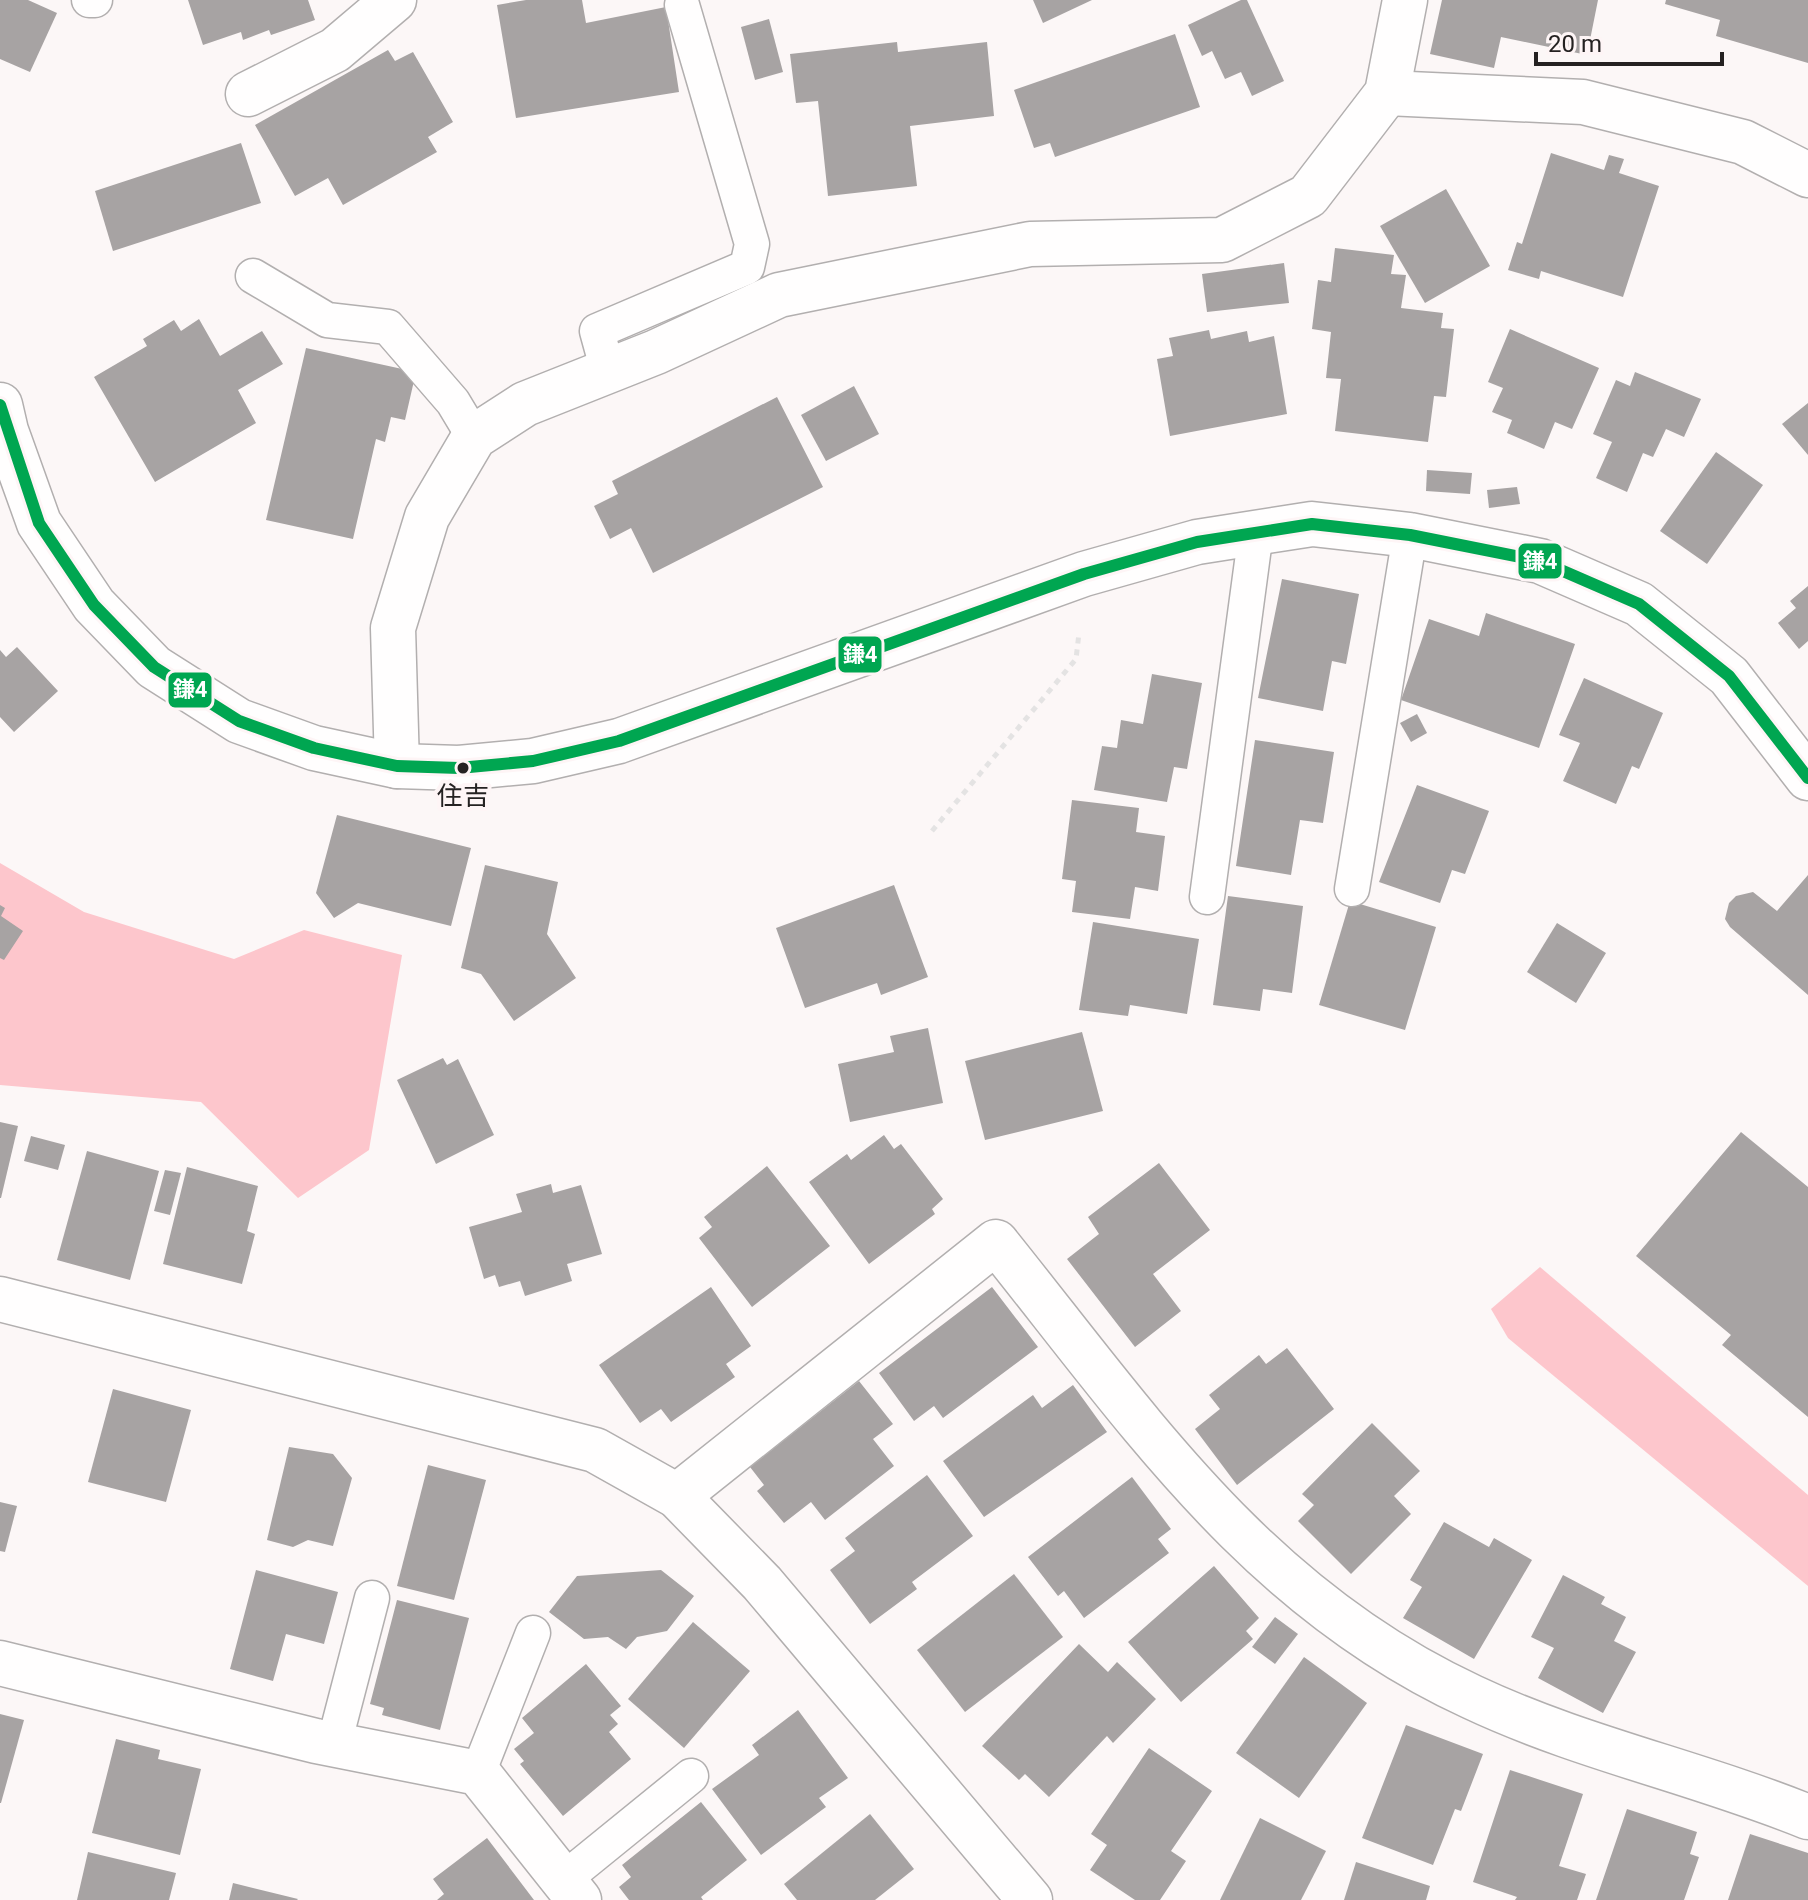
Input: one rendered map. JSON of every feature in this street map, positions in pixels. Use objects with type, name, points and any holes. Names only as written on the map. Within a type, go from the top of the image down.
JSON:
[{"type":"street","points":[[248,94],[335,50],[394,0]]},
{"type":"street","points":[[397,766],[393,628],[427,517],[474,437],[525,404],[608,371],[779,295],[1030,244],[1222,240],[1308,196],[1387,93],[1405,0]]},
{"type":"street","points":[[1387,93],[1583,102],[1743,142],[1808,175]]},
{"type":"street","points":[[0,405],[6,431],[39,523],[94,605],[154,667],[239,721],[314,748],[397,766],[459,768],[533,761],[619,741],[1084,574],[1197,542],[1312,524],[1410,535],[1540,561],[1639,604],[1729,676],[1808,778]]},
{"type":"street","points":[[677,1496],[996,1242],[1196,1491],[1278,1573],[1368,1642],[1470,1697],[1580,1743],[1808,1817]]},
{"type":"street","points":[[0,1299],[595,1450],[677,1496],[762,1583],[1030,1900]]},
{"type":"street","points":[[0,1663],[334,1744],[478,1773],[571,1890]]},
{"type":"lane","points":[[608,371],[597,331],[747,267],[752,244],[682,5]]},
{"type":"lane","points":[[253,276],[327,320],[388,327],[453,402],[474,437]]},
{"type":"lane","points":[[1207,897],[1256,532]]},
{"type":"lane","points":[[1352,889],[1410,535]]},
{"type":"lane","points":[[334,1744],[372,1598]]},
{"type":"lane","points":[[478,1773],[533,1633]]},
{"type":"lane","points":[[571,1890],[691,1776]]},
{"type":"path","points":[[932,831],[1076,659],[1084,574]]},
{"type":"shaded area","points":[[0,863],[84,912],[234,959],[304,930],[402,955],[369,1150],[298,1198],[201,1102],[0,1085]]},
{"type":"shaded area","points":[[1540,1267],[1808,1495],[1808,1586],[1508,1338],[1491,1309]]},
{"type":"building","points":[[0,0],[28,0],[57,13],[30,72],[0,59]]},
{"type":"building","points":[[188,0],[308,0],[315,20],[271,35],[269,30],[243,40],[241,32],[203,45]]},
{"type":"building","points":[[526,0],[582,0],[586,23],[666,7],[679,92],[516,118],[497,5]]},
{"type":"building","points":[[1033,0],[1092,0],[1043,23]]},
{"type":"building","points":[[1247,0],[1284,81],[1252,96],[1241,72],[1225,79],[1212,51],[1202,56],[1188,25]]},
{"type":"building","points":[[1442,0],[1598,0],[1587,55],[1501,37],[1494,68],[1430,54]]},
{"type":"building","points":[[1666,0],[1808,0],[1808,63],[1716,36],[1720,20],[1665,4]]},
{"type":"building","points":[[769,19],[783,72],[755,80],[741,27]]},
{"type":"building","points":[[1175,34],[1200,107],[1055,157],[1050,143],[1034,148],[1014,90]]},
{"type":"building","points":[[897,42],[898,52],[987,42],[994,116],[910,126],[917,186],[828,196],[818,101],[796,103],[790,54]]},
{"type":"building","points":[[388,50],[395,61],[413,52],[453,122],[428,137],[437,152],[343,205],[328,178],[295,196],[255,125]]},
{"type":"building","points":[[241,143],[261,203],[113,251],[95,191]]},
{"type":"building","points":[[1551,153],[1604,170],[1609,155],[1624,159],[1619,173],[1659,186],[1623,297],[1541,271],[1539,279],[1508,270],[1517,242],[1522,244]]},
{"type":"building","points":[[1446,189],[1490,266],[1425,303],[1380,226]]},
{"type":"building","points":[[1335,248],[1394,255],[1391,274],[1406,275],[1401,308],[1443,313],[1441,328],[1454,329],[1446,397],[1434,396],[1428,442],[1335,431],[1341,379],[1326,378],[1331,332],[1312,329],[1318,280],[1331,282]]},
{"type":"building","points":[[1284,263],[1289,303],[1207,312],[1202,274]]},
{"type":"building","points":[[199,319],[220,356],[262,331],[283,364],[238,390],[256,423],[155,482],[94,377],[147,346],[143,339],[174,320],[181,331]]},
{"type":"building","points":[[1510,329],[1599,368],[1572,429],[1555,422],[1544,449],[1507,433],[1512,420],[1492,412],[1503,388],[1488,382]]},
{"type":"building","points":[[1209,330],[1211,339],[1247,331],[1249,342],[1274,336],[1287,414],[1170,436],[1157,359],[1173,356],[1169,338]]},
{"type":"building","points":[[306,348],[416,372],[405,420],[391,417],[385,442],[376,439],[353,539],[266,520]]},
{"type":"building","points":[[1635,372],[1701,399],[1684,437],[1666,429],[1653,457],[1643,453],[1627,492],[1596,478],[1612,442],[1593,434],[1616,380],[1630,386]]},
{"type":"building","points":[[854,386],[879,434],[826,461],[801,415]]},
{"type":"building","points":[[777,397],[823,487],[653,573],[631,528],[610,539],[594,506],[618,494],[612,481]]},
{"type":"building","points":[[1808,403],[1808,455],[1782,424]]},
{"type":"building","points":[[1716,452],[1763,485],[1707,564],[1660,531]]},
{"type":"building","points":[[1427,470],[1472,473],[1470,494],[1426,491]]},
{"type":"building","points":[[1517,487],[1520,504],[1489,508],[1487,490]]},
{"type":"building","points":[[1282,579],[1359,594],[1346,664],[1332,661],[1323,711],[1258,698]]},
{"type":"building","points":[[1808,586],[1808,641],[1799,649],[1778,623],[1796,608],[1790,601]]},
{"type":"building","points":[[1486,613],[1575,644],[1539,748],[1401,700],[1429,619],[1479,636]]},
{"type":"building","points":[[17,647],[58,691],[14,732],[0,717],[0,650],[6,657]]},
{"type":"building","points":[[1152,674],[1202,683],[1187,769],[1174,767],[1167,802],[1094,790],[1102,746],[1117,748],[1121,720],[1143,724]]},
{"type":"building","points":[[1584,678],[1663,713],[1639,769],[1632,766],[1616,804],[1563,781],[1580,743],[1559,735]]},
{"type":"building","points":[[1417,714],[1427,733],[1411,742],[1400,723]]},
{"type":"building","points":[[1255,740],[1334,752],[1323,823],[1300,820],[1291,875],[1236,866]]},
{"type":"building","points":[[1417,785],[1489,811],[1465,874],[1452,870],[1440,903],[1379,882]]},
{"type":"building","points":[[1072,800],[1139,808],[1136,832],[1165,836],[1158,891],[1135,887],[1130,919],[1072,912],[1076,881],[1062,879]]},
{"type":"building","points":[[337,815],[471,848],[451,926],[358,903],[334,918],[316,893]]},
{"type":"building","points":[[485,865],[558,882],[547,934],[576,978],[514,1021],[481,974],[461,968]]},
{"type":"building","points":[[1808,875],[1808,995],[1730,927],[1725,919],[1729,903],[1736,896],[1753,892],[1777,911]]},
{"type":"building","points":[[894,885],[928,977],[881,995],[877,983],[805,1008],[776,928]]},
{"type":"building","points":[[1228,896],[1303,906],[1292,993],[1263,989],[1260,1011],[1213,1005]]},
{"type":"building","points":[[1350,901],[1436,927],[1405,1030],[1319,1005]]},
{"type":"building","points":[[0,905],[5,908],[1,916],[23,931],[4,960],[0,958]]},
{"type":"building","points":[[1093,922],[1199,939],[1187,1014],[1130,1005],[1128,1016],[1079,1010]]},
{"type":"building","points":[[1557,923],[1606,953],[1576,1003],[1527,972]]},
{"type":"building","points":[[928,1028],[943,1103],[850,1122],[838,1064],[894,1052],[890,1036]]},
{"type":"building","points":[[1082,1032],[1103,1111],[985,1140],[965,1061]]},
{"type":"building","points":[[443,1058],[447,1065],[458,1059],[494,1135],[436,1164],[397,1080]]},
{"type":"building","points":[[0,1122],[18,1126],[1,1198],[0,1198]]},
{"type":"building","points":[[1741,1132],[1808,1187],[1808,1417],[1722,1345],[1731,1335],[1636,1256]]},
{"type":"building","points":[[884,1135],[894,1149],[901,1144],[943,1199],[932,1209],[935,1214],[869,1264],[809,1182],[847,1154],[851,1160]]},
{"type":"building","points":[[31,1136],[65,1145],[58,1170],[24,1161]]},
{"type":"building","points":[[87,1151],[159,1171],[130,1280],[57,1260]]},
{"type":"building","points":[[1159,1163],[1210,1230],[1153,1274],[1181,1311],[1135,1347],[1067,1259],[1099,1234],[1088,1217]]},
{"type":"building","points":[[767,1166],[830,1246],[752,1307],[699,1238],[712,1227],[704,1217]]},
{"type":"building","points":[[187,1167],[258,1186],[247,1231],[255,1234],[242,1284],[163,1264]]},
{"type":"building","points":[[165,1170],[181,1173],[170,1215],[154,1211]]},
{"type":"building","points":[[551,1184],[553,1193],[581,1185],[602,1254],[567,1264],[572,1281],[525,1296],[520,1281],[499,1287],[495,1275],[484,1279],[469,1227],[522,1212],[516,1194]]},
{"type":"building","points":[[711,1287],[751,1346],[726,1364],[735,1377],[671,1422],[661,1409],[640,1423],[599,1365]]},
{"type":"building","points":[[992,1287],[1038,1347],[943,1418],[934,1406],[914,1421],[879,1373]]},
{"type":"building","points":[[1287,1348],[1334,1409],[1237,1485],[1195,1429],[1220,1409],[1209,1395],[1259,1355],[1266,1364]]},
{"type":"building","points":[[859,1381],[893,1424],[873,1439],[894,1466],[825,1520],[811,1502],[784,1523],[757,1491],[764,1485],[750,1467]]},
{"type":"building","points":[[1073,1385],[1107,1432],[984,1517],[943,1461],[1033,1395],[1042,1408]]},
{"type":"building","points":[[113,1389],[191,1410],[166,1502],[88,1482]]},
{"type":"building","points":[[1372,1423],[1420,1471],[1394,1496],[1411,1514],[1351,1574],[1298,1521],[1314,1505],[1302,1494]]},
{"type":"building","points":[[289,1447],[333,1454],[352,1478],[333,1546],[308,1540],[293,1547],[267,1540]]},
{"type":"building","points":[[428,1465],[486,1480],[454,1600],[397,1586]]},
{"type":"building","points":[[927,1475],[973,1536],[912,1582],[917,1589],[870,1624],[830,1570],[855,1551],[845,1538]]},
{"type":"building","points":[[1132,1477],[1171,1529],[1158,1539],[1169,1553],[1084,1618],[1064,1591],[1058,1596],[1028,1557]]},
{"type":"building","points":[[0,1502],[17,1506],[5,1552],[0,1551]]},
{"type":"building","points":[[1444,1522],[1489,1547],[1494,1538],[1532,1560],[1474,1659],[1403,1618],[1422,1587],[1410,1580]]},
{"type":"building","points":[[1214,1566],[1259,1618],[1246,1631],[1253,1639],[1181,1702],[1128,1642]]},
{"type":"building","points":[[256,1570],[338,1592],[324,1644],[286,1634],[273,1681],[230,1669]]},
{"type":"building","points":[[661,1570],[694,1596],[667,1631],[637,1637],[626,1649],[608,1637],[584,1639],[549,1612],[577,1576]]},
{"type":"building","points":[[1014,1574],[1063,1637],[965,1712],[917,1650]]},
{"type":"building","points":[[1563,1575],[1605,1597],[1601,1604],[1626,1617],[1614,1641],[1636,1652],[1603,1713],[1538,1678],[1554,1648],[1531,1637]]},
{"type":"building","points":[[397,1600],[469,1618],[440,1730],[382,1715],[384,1708],[370,1704]]},
{"type":"building","points":[[1275,1617],[1298,1634],[1275,1664],[1252,1647]]},
{"type":"building","points":[[693,1622],[750,1671],[684,1748],[628,1699]]},
{"type":"building","points":[[1079,1644],[1108,1672],[1117,1662],[1156,1699],[1113,1743],[1107,1736],[1049,1797],[1025,1774],[1019,1780],[982,1746]]},
{"type":"building","points":[[1304,1657],[1367,1703],[1299,1798],[1236,1753]]},
{"type":"building","points":[[586,1664],[621,1706],[610,1715],[618,1724],[609,1732],[631,1759],[563,1816],[520,1764],[524,1761],[514,1749],[534,1733],[522,1718]]},
{"type":"building","points":[[798,1710],[848,1778],[819,1798],[826,1807],[761,1855],[712,1789],[759,1755],[752,1745]]},
{"type":"building","points":[[0,1714],[24,1720],[1,1803],[0,1803]]},
{"type":"building","points":[[1406,1725],[1483,1754],[1461,1811],[1455,1809],[1433,1865],[1362,1838]]},
{"type":"building","points":[[116,1739],[160,1750],[158,1759],[201,1769],[180,1855],[92,1833]]},
{"type":"building","points":[[1149,1748],[1212,1791],[1171,1851],[1186,1861],[1160,1900],[1135,1900],[1090,1870],[1107,1845],[1091,1834]]},
{"type":"building","points":[[1510,1770],[1583,1794],[1559,1866],[1586,1874],[1577,1900],[1515,1900],[1517,1897],[1473,1882]]},
{"type":"building","points":[[701,1802],[747,1860],[701,1897],[703,1900],[629,1900],[619,1887],[631,1877],[622,1865]]},
{"type":"building","points":[[1627,1809],[1697,1832],[1690,1854],[1699,1857],[1684,1900],[1596,1900]]},
{"type":"building","points":[[870,1814],[914,1869],[875,1900],[797,1900],[784,1884]]},
{"type":"building","points":[[1260,1818],[1326,1851],[1301,1900],[1220,1900]]},
{"type":"building","points":[[1750,1834],[1808,1853],[1808,1900],[1728,1900]]},
{"type":"building","points":[[487,1838],[534,1900],[437,1900],[444,1894],[433,1879]]},
{"type":"building","points":[[88,1852],[176,1873],[169,1900],[77,1900]]},
{"type":"building","points":[[1356,1862],[1430,1886],[1426,1900],[1344,1900]]},
{"type":"building","points":[[233,1883],[298,1899],[229,1900]]},
{"type":"transit line","name":"鎌4","points":[[0,405],[39,523],[94,605],[154,667],[239,721],[314,748],[397,766],[459,768],[533,761],[619,741],[1084,574],[1197,542],[1312,524],[1410,535],[1540,561],[1639,604],[1729,676],[1808,778]]},
{"type":"place","name":"住吉","points":[[463,768]]}]
